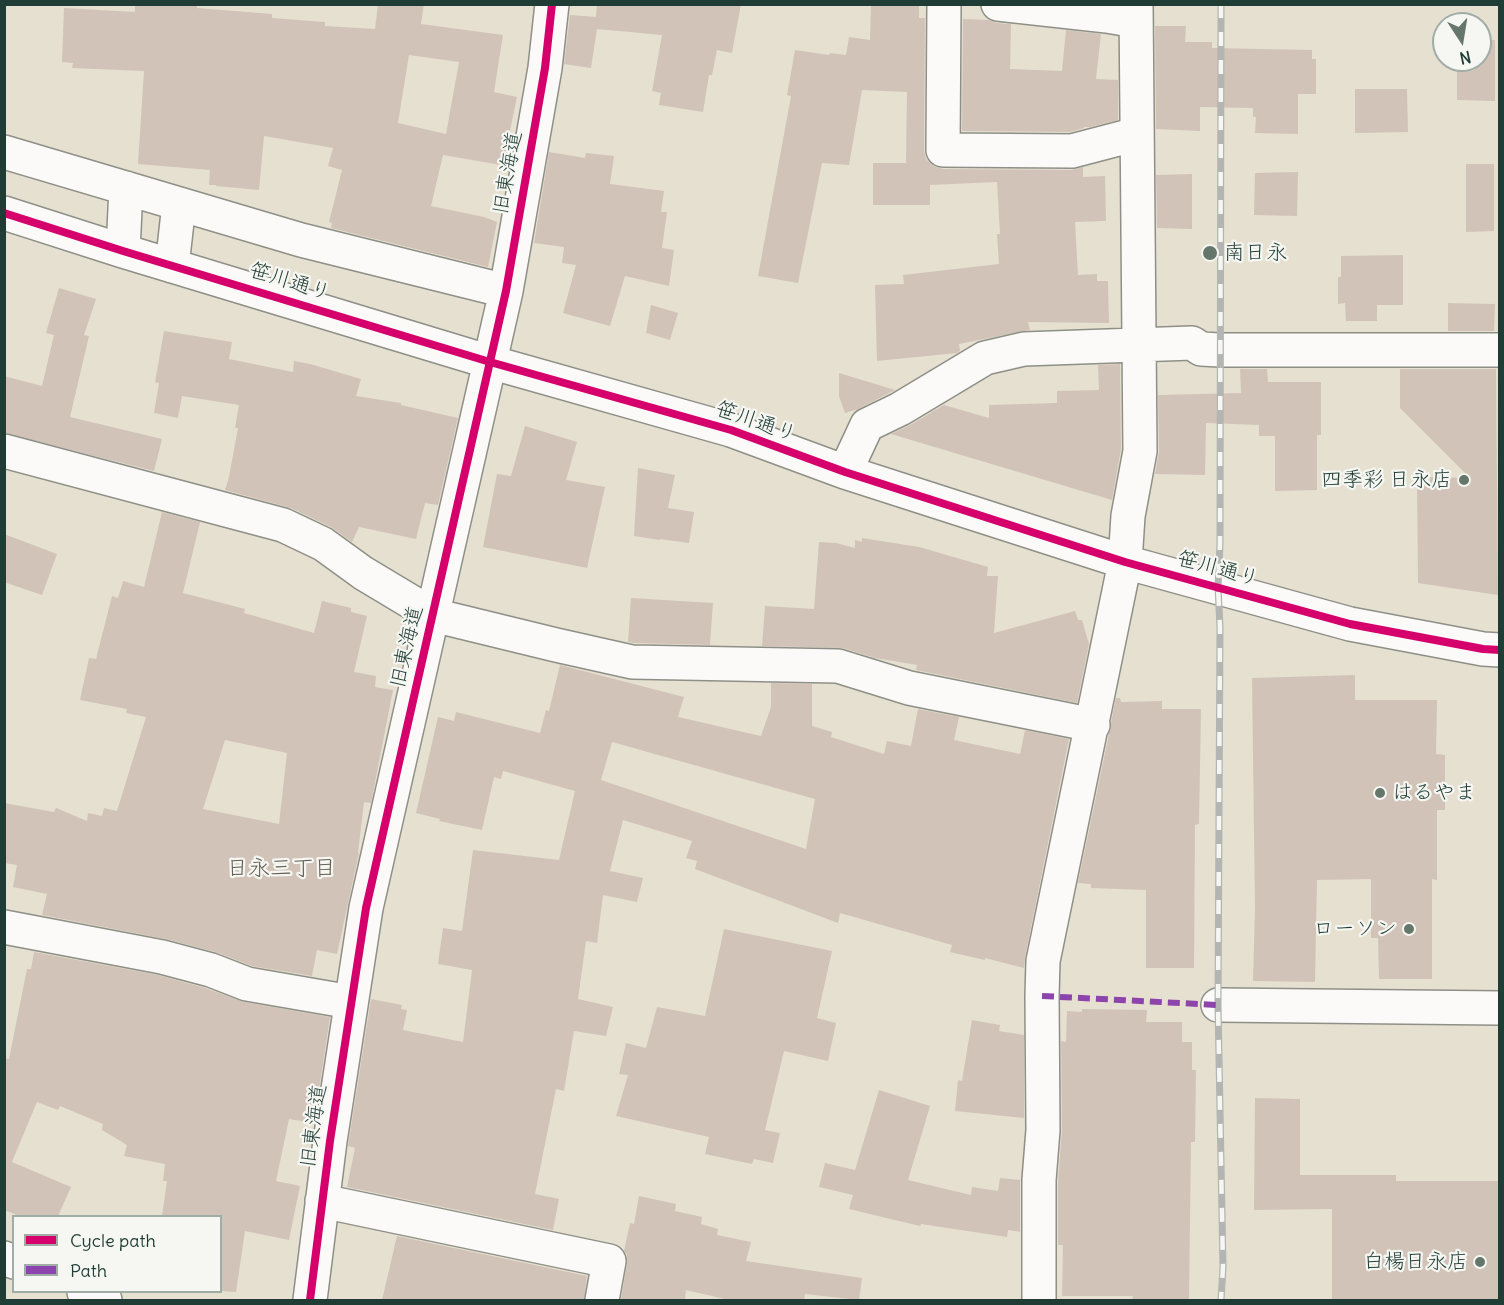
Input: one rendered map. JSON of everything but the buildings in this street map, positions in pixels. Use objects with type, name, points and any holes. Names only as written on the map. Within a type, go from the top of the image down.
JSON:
[{"type":"street","name":"旧東海道","points":[[310,1300],[332,1129],[366,908],[506,291],[545,68],[552,4]]},
{"type":"street","points":[[944,4],[943,150],[1072,151],[1137,134]]},
{"type":"street","points":[[998,4],[1107,16],[1136,13],[1140,451],[1128,516],[1125,562],[1043,961],[1043,1130],[1039,1180],[1040,1300]]},
{"type":"street","points":[[4,152],[302,240],[506,291]]},
{"type":"street","points":[[123,251],[126,188]]},
{"type":"street","points":[[172,266],[179,204]]},
{"type":"street","name":"笹川通り","points":[[4,213],[490,362],[730,430],[845,472],[1125,562],[1350,624],[1483,649],[1500,650]]},
{"type":"street","points":[[845,472],[867,425],[900,409],[985,358],[1024,349],[1192,343],[1202,349],[1220,350],[1500,350]]},
{"type":"street","points":[[4,451],[283,525],[323,544],[363,573],[433,615],[632,662],[838,666],[909,688],[1093,725]]},
{"type":"street","points":[[4,927],[162,957],[212,970],[247,984],[351,1002]]},
{"type":"street","points":[[1218,1005],[1500,1008]]},
{"type":"street","points":[[322,1201],[609,1261],[602,1300]]},
{"type":"street","points":[[87,1293],[105,1300]]},
{"type":"railway","points":[[1221,4],[1218,587],[1220,627],[1218,1005],[1223,1267],[1221,1300]]},
{"type":"marked path","points":[[1042,996],[1218,1005]]},
{"type":"cycle path","points":[[310,1300],[330,1141],[366,908],[506,291],[545,68],[552,4]]},
{"type":"cycle path","points":[[4,213],[490,362],[731,430],[845,472],[1125,562],[1350,624],[1483,649],[1500,650]]},
{"type":"place","name":"南日永","points":[[1210,253]]},
{"type":"place","name":"四季彩 日永店","points":[[1464,480]]},
{"type":"place","name":"はるやま","points":[[1380,793]]},
{"type":"place","name":"ローソン","points":[[1409,929]]},
{"type":"place","name":"白楊日永店","points":[[1480,1262]]},
{"type":"district","name":"日永三丁目","points":[[281,869]]}]
